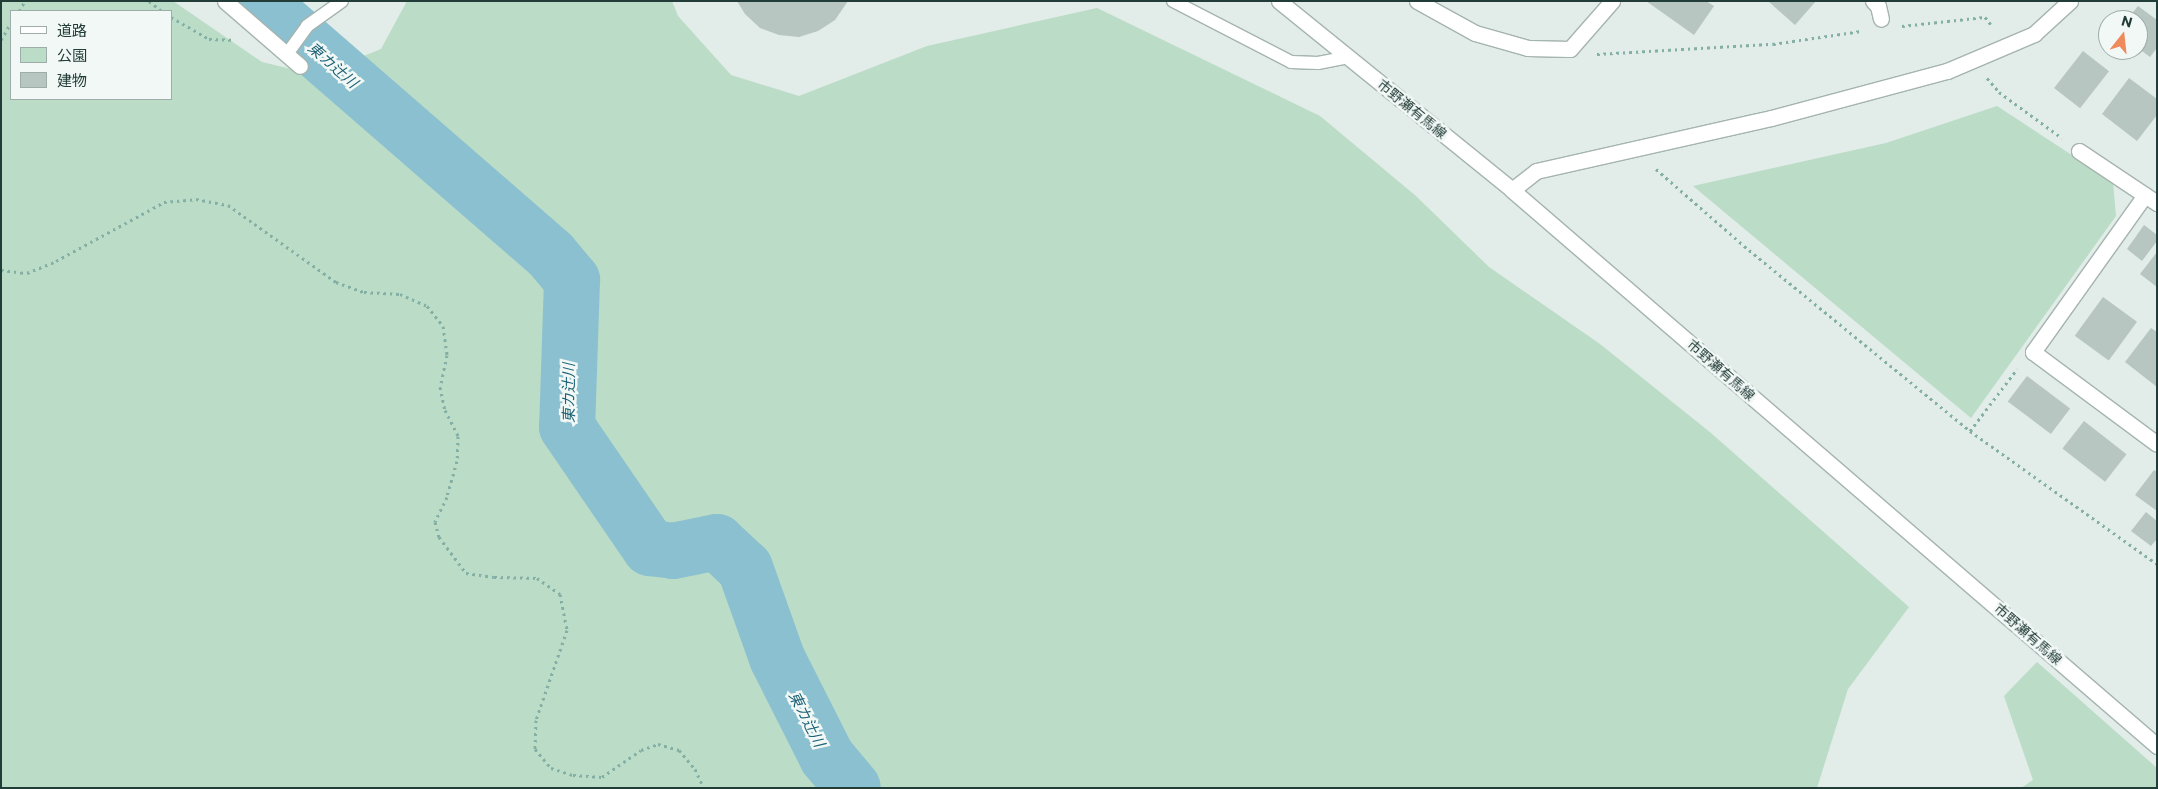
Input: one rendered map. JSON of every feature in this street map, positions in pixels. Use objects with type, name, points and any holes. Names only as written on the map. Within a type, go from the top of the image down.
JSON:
[{"type":"street","points":[[225,1],[300,66]]},
{"type":"street","name":"市野瀬有馬線","points":[[1279,1],[1512,190],[2157,746]]},
{"type":"street","points":[[1417,1],[1475,32],[1528,48],[1570,49],[1612,1]]},
{"type":"street","points":[[1873,1],[1878,6],[1886,23]]},
{"type":"street","points":[[1512,190],[1536,171],[1771,118],[1947,70],[2034,34],[2070,1]]},
{"type":"street","points":[[2080,151],[2151,199],[2033,352],[2157,444]]},
{"type":"lane","points":[[286,54],[307,26],[342,1]]},
{"type":"lane","points":[[1173,1],[1291,62],[1318,63],[1348,57]]},
{"type":"path","points":[[149,1],[161,10]]},
{"type":"path","points":[[1886,23],[1985,17],[1992,26]]},
{"type":"path","points":[[172,18],[209,39],[243,41],[265,36]]},
{"type":"path","points":[[1,40],[10,25]]},
{"type":"path","points":[[1570,49],[1596,54],[1763,44],[1865,30]]},
{"type":"path","points":[[1972,60],[1999,92],[2080,151]]},
{"type":"path","points":[[1647,146],[1657,171],[1970,431],[2157,564]]},
{"type":"path","points":[[1,270],[27,273],[56,261],[164,202],[196,199],[228,205],[336,282],[364,292],[400,294],[427,306],[443,326],[447,355],[440,387],[445,410],[458,436],[457,461],[447,497],[435,522],[439,537],[466,573],[494,578],[537,578],[560,594],[567,630],[536,720],[536,749],[551,768],[573,775],[602,777],[641,750],[658,744],[679,750],[695,769],[704,788]]},
{"type":"path","points":[[1970,431],[2018,368]]},
{"type":"green space","points":[[1,1],[173,1],[262,62],[316,75],[381,49],[407,1],[672,1],[678,16],[731,75],[799,96],[927,46],[1097,8],[1320,116],[1416,196],[1489,267],[1600,344],[1711,433],[1909,607],[1848,689],[1817,788],[1,788]]},
{"type":"green space","points":[[1997,106],[2113,182],[2116,216],[1971,418],[1693,186],[1886,143]]},
{"type":"green space","points":[[2037,662],[2157,768],[2157,788],[2021,788],[2033,780],[2004,696]]},
{"type":"building","points":[[737,1],[848,1],[835,20],[818,31],[799,37],[779,35],[760,28],[745,14]]},
{"type":"building","points":[[1646,1],[1706,1],[1714,6],[1694,35]]},
{"type":"building","points":[[1768,1],[1816,1],[1795,25]]},
{"type":"building","points":[[2138,6],[2143,10],[2135,10]]},
{"type":"building","points":[[2148,13],[2157,20],[2157,48],[2150,57],[2148,56]]},
{"type":"building","points":[[2083,51],[2109,71],[2080,108],[2054,88]]},
{"type":"building","points":[[2129,78],[2157,99],[2157,115],[2137,141],[2102,114]]},
{"type":"building","points":[[2144,225],[2157,235],[2157,241],[2142,261],[2127,249]]},
{"type":"building","points":[[2157,252],[2157,287],[2140,274]]},
{"type":"building","points":[[2103,297],[2137,322],[2109,361],[2075,336]]},
{"type":"building","points":[[2151,328],[2157,332],[2157,387],[2125,362]]},
{"type":"building","points":[[2027,376],[2070,408],[2051,434],[2008,402]]},
{"type":"building","points":[[2084,421],[2127,454],[2105,482],[2062,449]]},
{"type":"building","points":[[2154,470],[2157,472],[2157,511],[2135,495]]},
{"type":"building","points":[[2146,512],[2157,521],[2157,539],[2151,546],[2131,531]]},
{"type":"waterway","name":"東カ辻川","points":[[259,1],[551,255],[572,280],[567,427],[650,548],[673,551],[717,542],[745,568],[777,658],[827,757],[853,788]]}]
